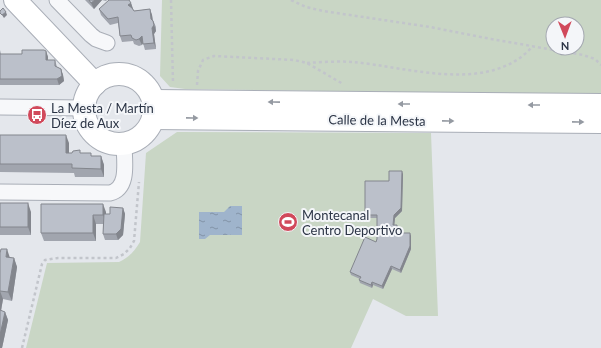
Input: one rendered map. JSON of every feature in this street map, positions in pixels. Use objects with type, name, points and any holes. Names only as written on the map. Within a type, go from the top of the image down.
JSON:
[{"type":"street","points":[[15,0],[94,84]]},
{"type":"street","points":[[57,0],[91,36],[107,43]]},
{"type":"street","points":[[0,192],[110,194],[120,188],[134,143],[146,131],[160,107],[147,87],[141,81],[126,74],[112,74],[105,76],[94,84],[86,95],[83,108],[85,120],[95,136],[110,143],[134,143]]},
{"type":"street","name":"Calle de la Mesta","points":[[160,107],[196,101],[601,105]]},
{"type":"street","points":[[0,107],[83,108]]},
{"type":"street","name":"Calle de la Mesta","points":[[160,107],[601,122]]},
{"type":"path","points":[[160,107],[171,0]]},
{"type":"path","points":[[291,0],[306,7],[323,11],[430,27],[491,40],[583,55],[595,59],[601,65]]},
{"type":"path","points":[[307,63],[353,62],[428,74],[462,74],[499,69],[525,56],[534,46]]},
{"type":"path","points":[[196,101],[198,71],[202,60],[214,56],[294,60],[307,63],[349,88]]},
{"type":"path","points":[[22,348],[42,264],[45,260],[58,258],[116,258],[124,254],[134,241],[139,181]]},
{"type":"green space","points":[[162,0],[601,0],[601,95],[185,89],[170,87],[160,76]]},
{"type":"green space","name":"Montecanal Centro Deportivo","points":[[177,132],[431,133],[438,316],[406,316],[373,299],[351,348],[26,348],[47,263],[119,262],[128,256],[138,246],[140,242],[146,153]]},
{"type":"water","points":[[230,206],[242,206],[242,235],[210,235],[205,239],[199,239],[199,212],[224,212]]},
{"type":"building","points":[[109,0],[129,0],[131,3],[128,5],[134,11],[150,9],[151,19],[154,25],[152,28],[154,43],[143,44],[142,36],[136,40],[132,38],[131,35],[120,36],[118,17],[108,19],[99,9]]},
{"type":"building","points":[[3,8],[6,12],[2,15],[0,11]]},
{"type":"building","points":[[22,50],[46,51],[46,60],[55,60],[55,66],[61,69],[62,76],[57,79],[0,79],[0,54],[22,54]]},
{"type":"building","points":[[0,135],[66,135],[66,153],[72,153],[73,151],[80,150],[80,153],[91,153],[91,156],[101,156],[101,169],[72,168],[72,164],[0,164]]},
{"type":"building","points":[[389,171],[402,171],[401,208],[394,215],[393,225],[397,225],[397,233],[410,233],[410,246],[400,270],[391,266],[382,286],[372,282],[371,285],[359,280],[361,277],[350,272],[365,237],[376,242],[377,239],[377,215],[365,215],[365,181],[389,181]]},
{"type":"building","points":[[0,203],[28,203],[28,227],[0,227]]},
{"type":"building","points":[[41,204],[103,204],[103,215],[93,215],[93,233],[41,233]]},
{"type":"building","points":[[110,207],[123,208],[121,229],[116,234],[103,234],[104,214],[110,214]]},
{"type":"building","points":[[1,249],[7,249],[6,257],[14,258],[8,292],[0,291]]},
{"type":"building","points":[[0,310],[5,312],[0,335]]},
{"type":"place","name":"La Mesta / Martín Díez de Aux","points":[[37,115]]},
{"type":"place","name":"Montecanal Centro Deportivo","points":[[288,222]]}]
